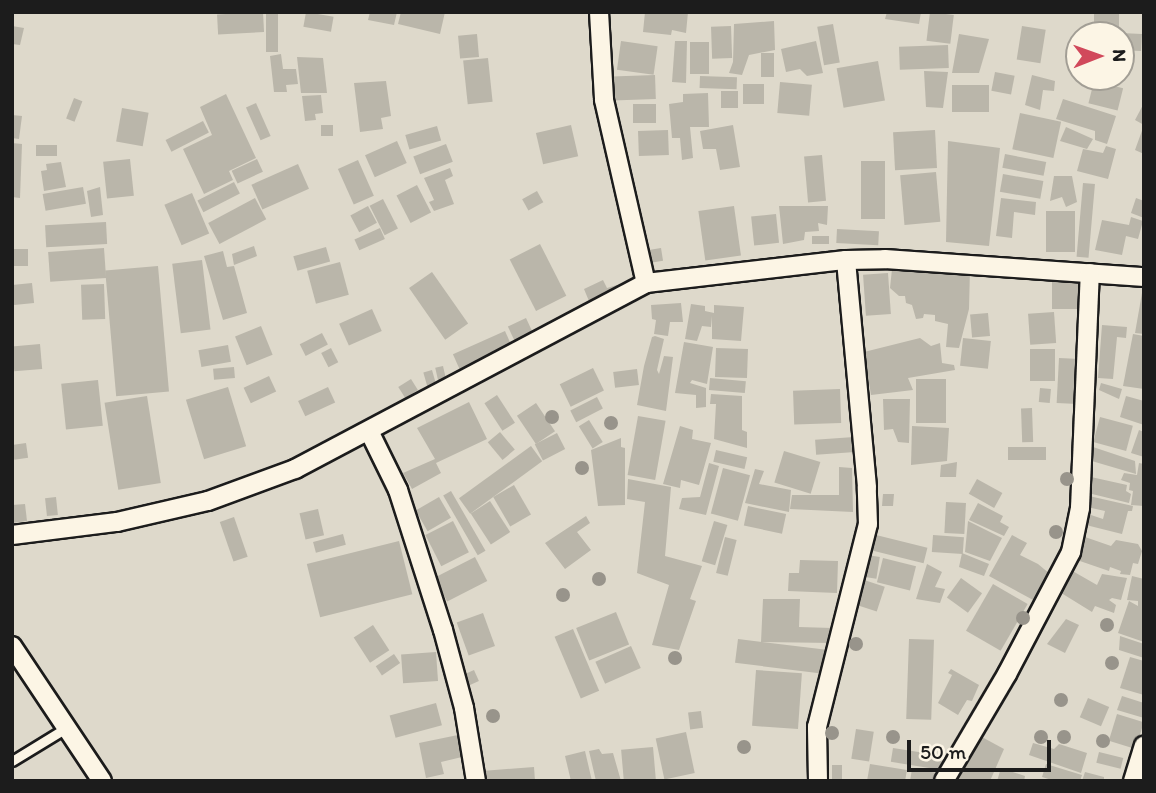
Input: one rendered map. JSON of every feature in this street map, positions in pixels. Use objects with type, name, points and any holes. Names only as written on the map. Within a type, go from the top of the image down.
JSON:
[{"type":"street","points":[[599,12],[604,100],[646,283]]},
{"type":"street","points":[[12,535],[117,522],[208,501],[295,469],[646,283],[846,260],[886,259],[1144,277]]},
{"type":"street","points":[[818,781],[815,750],[817,727],[868,524],[846,260]]},
{"type":"street","points":[[944,781],[1007,674],[1071,552],[1080,508],[1090,273]]},
{"type":"street","points":[[369,431],[398,490],[443,630],[464,708],[476,781]]},
{"type":"street","points":[[12,646],[102,781]]},
{"type":"street","points":[[1133,781],[1144,746]]},
{"type":"lane","points":[[12,761],[66,728]]},
{"type":"shaded area","points":[[12,12],[1144,12],[1144,781],[12,781]]},
{"type":"building","points":[[263,12],[264,32],[218,34],[217,14]]},
{"type":"building","points":[[266,12],[278,12],[278,52],[266,52]]},
{"type":"building","points":[[306,12],[334,17],[331,32],[303,27]]},
{"type":"building","points":[[370,12],[397,12],[394,25],[368,20]]},
{"type":"building","points":[[401,12],[445,12],[440,34],[398,24]]},
{"type":"building","points":[[645,12],[688,12],[686,33],[672,30],[671,35],[643,32]]},
{"type":"building","points":[[887,12],[921,12],[919,24],[885,19]]},
{"type":"building","points":[[930,12],[954,15],[950,44],[926,41]]},
{"type":"building","points":[[1094,12],[1119,12],[1119,21],[1094,21]]},
{"type":"building","points":[[774,21],[775,50],[749,55],[742,75],[729,73],[733,62],[734,24]]},
{"type":"building","points":[[833,24],[840,62],[824,65],[817,27]]},
{"type":"building","points":[[12,26],[24,28],[20,45],[12,44]]},
{"type":"building","points":[[731,26],[732,58],[712,59],[711,27]]},
{"type":"building","points":[[1022,26],[1046,30],[1040,63],[1017,60]]},
{"type":"building","points":[[477,34],[479,57],[460,59],[458,36]]},
{"type":"building","points":[[959,34],[989,39],[979,73],[952,73]]},
{"type":"building","points":[[1135,34],[1142,34],[1141,51],[1135,51]]},
{"type":"building","points":[[621,41],[658,46],[654,75],[617,70]]},
{"type":"building","points":[[675,41],[687,41],[686,83],[672,82]]},
{"type":"building","points":[[816,41],[823,73],[807,76],[800,69],[786,72],[781,49]]},
{"type":"building","points":[[690,42],[709,42],[709,74],[690,74]]},
{"type":"building","points":[[948,45],[949,68],[900,70],[899,47]]},
{"type":"building","points":[[761,53],[774,53],[774,77],[761,77]]},
{"type":"building","points":[[281,54],[283,69],[296,69],[298,84],[286,85],[287,92],[274,92],[270,56]]},
{"type":"building","points":[[297,57],[323,58],[327,93],[301,93]]},
{"type":"building","points":[[488,58],[493,102],[468,104],[463,61]]},
{"type":"building","points":[[878,61],[885,100],[844,108],[837,68]]},
{"type":"building","points":[[924,71],[948,72],[943,108],[926,107]]},
{"type":"building","points":[[995,72],[1015,76],[1011,94],[991,91]]},
{"type":"building","points":[[655,75],[656,99],[613,100],[612,77]]},
{"type":"building","points":[[1032,75],[1055,81],[1054,91],[1043,90],[1040,110],[1025,105]]},
{"type":"building","points":[[700,76],[737,77],[737,89],[700,88]]},
{"type":"building","points":[[386,81],[391,116],[381,118],[383,129],[360,132],[354,83]]},
{"type":"building","points":[[780,82],[812,85],[809,116],[777,113]]},
{"type":"building","points":[[743,84],[764,84],[764,104],[743,104]]},
{"type":"building","points":[[952,85],[989,85],[989,112],[952,112]]},
{"type":"building","points":[[721,91],[738,91],[738,108],[721,108]]},
{"type":"building","points":[[1092,91],[1122,91],[1118,111],[1088,103]]},
{"type":"building","points":[[708,93],[709,127],[690,127],[693,158],[682,160],[680,138],[672,138],[669,104],[683,102],[683,94]]},
{"type":"building","points":[[226,94],[256,158],[229,171],[233,180],[204,194],[183,149],[212,135],[200,107]]},
{"type":"building","points":[[321,95],[323,113],[315,114],[316,120],[305,121],[302,96]]},
{"type":"building","points":[[74,98],[82,101],[75,122],[66,119]]},
{"type":"building","points":[[1063,99],[1116,116],[1107,144],[1095,140],[1095,131],[1056,119]]},
{"type":"building","points":[[256,103],[271,136],[261,140],[246,107]]},
{"type":"building","points":[[1144,103],[1144,125],[1135,120]]},
{"type":"building","points":[[633,104],[656,104],[656,123],[633,123]]},
{"type":"building","points":[[122,108],[149,113],[143,146],[116,141]]},
{"type":"building","points":[[1020,113],[1061,122],[1053,158],[1012,149]]},
{"type":"building","points":[[12,115],[22,116],[19,139],[12,138]]},
{"type":"building","points":[[203,121],[209,133],[171,152],[166,140]]},
{"type":"building","points":[[321,125],[333,125],[333,136],[321,136]]},
{"type":"building","points":[[571,125],[578,156],[543,164],[536,133]]},
{"type":"building","points":[[733,125],[740,167],[720,170],[716,149],[703,149],[700,131]]},
{"type":"building","points":[[1144,125],[1144,154],[1135,150]]},
{"type":"building","points":[[437,126],[441,140],[409,150],[405,135]]},
{"type":"building","points":[[1066,127],[1093,139],[1087,149],[1060,141]]},
{"type":"building","points":[[668,130],[669,155],[639,156],[638,131]]},
{"type":"building","points":[[935,130],[937,168],[895,170],[893,132]]},
{"type":"building","points":[[397,141],[407,163],[375,177],[365,155]]},
{"type":"building","points":[[948,141],[1000,148],[989,246],[946,242]]},
{"type":"building","points":[[12,143],[22,144],[20,198],[12,197]]},
{"type":"building","points":[[446,144],[453,162],[420,174],[413,157]]},
{"type":"building","points":[[36,145],[57,145],[57,156],[36,156]]},
{"type":"building","points":[[1106,146],[1116,149],[1108,179],[1077,171],[1083,149],[1103,153]]},
{"type":"building","points":[[1005,154],[1046,162],[1044,176],[1002,168]]},
{"type":"building","points":[[822,155],[826,201],[808,202],[804,157]]},
{"type":"building","points":[[130,159],[134,196],[107,199],[103,162]]},
{"type":"building","points":[[257,159],[263,172],[238,184],[232,171]]},
{"type":"building","points":[[358,160],[374,196],[354,205],[338,169]]},
{"type":"building","points":[[861,161],[885,161],[885,219],[861,219]]},
{"type":"building","points":[[61,162],[66,187],[44,191],[41,171],[47,170],[46,164]]},
{"type":"building","points":[[298,164],[309,189],[262,209],[251,185]]},
{"type":"building","points":[[450,168],[453,176],[445,180],[454,204],[434,211],[429,202],[434,200],[424,178]]},
{"type":"building","points":[[936,172],[940,222],[904,225],[900,175]]},
{"type":"building","points":[[1003,174],[1043,181],[1040,199],[1000,192]]},
{"type":"building","points":[[1054,176],[1072,176],[1077,202],[1066,207],[1062,197],[1050,201]]},
{"type":"building","points":[[234,182],[240,194],[203,212],[197,201]]},
{"type":"building","points":[[1083,183],[1095,184],[1089,258],[1077,257]]},
{"type":"building","points":[[417,185],[431,213],[411,223],[397,195]]},
{"type":"building","points":[[83,187],[86,204],[46,211],[43,194]]},
{"type":"building","points":[[100,187],[103,215],[91,217],[87,191]]},
{"type":"building","points":[[537,191],[543,202],[528,211],[522,199]]},
{"type":"building","points":[[192,193],[209,234],[182,245],[164,205]]},
{"type":"building","points":[[255,198],[266,219],[219,244],[208,223]]},
{"type":"building","points":[[1001,198],[1036,202],[1035,215],[1014,212],[1012,238],[996,236]]},
{"type":"building","points":[[1136,198],[1144,201],[1144,218],[1131,213]]},
{"type":"building","points":[[383,199],[398,228],[385,235],[370,206]]},
{"type":"building","points":[[368,206],[377,223],[359,232],[350,215]]},
{"type":"building","points":[[734,206],[741,256],[705,261],[698,211]]},
{"type":"building","points":[[779,206],[828,206],[827,225],[818,223],[819,231],[805,232],[804,240],[783,244]]},
{"type":"building","points":[[1046,211],[1075,211],[1075,252],[1046,252]]},
{"type":"building","points":[[776,214],[779,243],[754,245],[751,217]]},
{"type":"building","points":[[1131,217],[1143,221],[1138,239],[1126,236],[1122,255],[1095,250],[1102,220],[1129,225]]},
{"type":"building","points":[[106,222],[107,244],[46,247],[45,225]]},
{"type":"building","points":[[380,228],[385,239],[359,250],[354,239]]},
{"type":"building","points":[[837,229],[879,231],[878,245],[836,243]]},
{"type":"building","points":[[812,236],[829,236],[829,244],[812,244]]},
{"type":"building","points":[[540,244],[566,296],[536,311],[510,259]]},
{"type":"building","points":[[254,246],[257,256],[234,265],[232,254]]},
{"type":"building","points":[[326,247],[330,261],[297,271],[293,256]]},
{"type":"building","points":[[104,248],[106,278],[50,282],[48,252]]},
{"type":"building","points":[[661,248],[663,261],[646,263],[644,251]]},
{"type":"building","points":[[12,249],[28,249],[28,266],[12,266]]},
{"type":"building","points":[[223,251],[227,267],[234,266],[247,313],[223,320],[204,256]]},
{"type":"building","points":[[202,260],[211,329],[181,333],[172,264]]},
{"type":"building","points":[[340,262],[349,295],[316,304],[307,271]]},
{"type":"building","points":[[158,266],[169,392],[116,396],[105,271]]},
{"type":"building","points":[[915,267],[916,271],[970,269],[969,309],[959,348],[946,347],[948,324],[935,321],[935,315],[924,314],[923,318],[916,319],[912,305],[906,303],[905,296],[899,296],[890,288],[892,269]]},
{"type":"building","points":[[432,272],[468,324],[445,340],[409,288]]},
{"type":"building","points":[[888,273],[891,314],[866,316],[863,275]]},
{"type":"building","points":[[1052,278],[1077,279],[1078,285],[1084,284],[1078,309],[1052,309]]},
{"type":"building","points":[[603,280],[607,288],[617,285],[621,293],[591,306],[584,289]]},
{"type":"building","points":[[32,283],[34,303],[14,305],[12,285]]},
{"type":"building","points":[[104,284],[105,319],[82,320],[81,285]]},
{"type":"building","points":[[1144,293],[1144,334],[1135,333]]},
{"type":"building","points":[[681,303],[683,322],[670,322],[668,336],[654,334],[656,320],[652,319],[651,305]]},
{"type":"building","points":[[691,304],[705,306],[705,311],[714,313],[714,305],[744,307],[741,341],[712,339],[712,316],[711,327],[702,326],[697,341],[685,339]]},
{"type":"building","points":[[372,309],[382,331],[349,346],[339,324]]},
{"type":"building","points":[[1054,312],[1056,343],[1030,345],[1028,314]]},
{"type":"building","points":[[988,313],[990,336],[972,337],[970,315]]},
{"type":"building","points":[[526,318],[534,335],[516,344],[508,326]]},
{"type":"building","points":[[1102,325],[1127,327],[1126,338],[1117,337],[1113,379],[1098,378]]},
{"type":"building","points":[[261,326],[273,355],[247,365],[235,336]]},
{"type":"building","points":[[505,331],[512,347],[460,370],[453,354]]},
{"type":"building","points":[[322,333],[328,345],[306,356],[300,344]]},
{"type":"building","points":[[1133,334],[1144,336],[1144,389],[1123,386]]},
{"type":"building","points":[[652,337],[664,339],[657,370],[659,374],[664,356],[673,357],[666,411],[637,405],[644,366]]},
{"type":"building","points":[[920,338],[931,346],[940,343],[942,363],[954,365],[955,370],[908,378],[913,390],[871,395],[864,352]]},
{"type":"building","points":[[963,338],[991,341],[988,369],[960,366]]},
{"type":"building","points":[[684,342],[713,347],[707,384],[692,380],[690,383],[706,388],[706,407],[696,408],[696,395],[675,393]]},
{"type":"building","points":[[40,344],[42,369],[14,371],[12,346]]},
{"type":"building","points":[[228,345],[231,362],[201,367],[198,350]]},
{"type":"building","points":[[331,348],[338,362],[328,367],[321,353]]},
{"type":"building","points":[[716,348],[748,349],[747,378],[715,377]]},
{"type":"building","points":[[1030,349],[1055,349],[1055,381],[1030,381]]},
{"type":"building","points":[[1059,358],[1080,359],[1078,404],[1057,403]]},
{"type":"building","points":[[443,366],[447,383],[439,384],[435,368]]},
{"type":"building","points":[[234,367],[235,378],[214,380],[213,369]]},
{"type":"building","points":[[593,368],[604,390],[571,407],[560,384]]},
{"type":"building","points":[[637,369],[639,385],[615,388],[613,372]]},
{"type":"building","points":[[432,370],[436,384],[427,387],[423,372]]},
{"type":"building","points":[[269,376],[276,391],[251,403],[244,388]]},
{"type":"building","points":[[710,378],[746,381],[745,393],[709,390]]},
{"type":"building","points":[[411,379],[418,390],[405,398],[398,387]]},
{"type":"building","points":[[916,379],[946,379],[946,423],[916,423]]},
{"type":"building","points":[[98,380],[103,426],[66,430],[61,384]]},
{"type":"building","points":[[1101,383],[1122,389],[1119,399],[1099,390]]},
{"type":"building","points":[[228,387],[246,446],[204,459],[186,400]]},
{"type":"building","points":[[328,387],[335,402],[305,416],[298,401]]},
{"type":"building","points":[[1040,388],[1051,389],[1050,403],[1039,402]]},
{"type":"building","points":[[840,389],[841,423],[794,425],[793,391]]},
{"type":"building","points":[[711,394],[742,396],[742,430],[747,432],[747,448],[714,439],[716,404],[710,404]]},
{"type":"building","points":[[497,395],[515,423],[502,431],[484,403]]},
{"type":"building","points":[[147,396],[161,483],[118,490],[105,403]]},
{"type":"building","points":[[1126,396],[1144,401],[1144,425],[1120,417]]},
{"type":"building","points":[[597,397],[603,409],[576,422],[570,411]]},
{"type":"building","points":[[883,399],[910,399],[909,443],[898,442],[893,429],[884,430]]},
{"type":"building","points":[[469,402],[487,439],[436,463],[441,473],[412,489],[403,473],[435,459],[417,428]]},
{"type":"building","points":[[536,403],[555,431],[536,444],[517,416]]},
{"type":"building","points":[[1021,408],[1032,408],[1033,442],[1022,442]]},
{"type":"building","points":[[638,416],[666,421],[655,480],[628,475]]},
{"type":"building","points":[[1100,417],[1133,426],[1126,451],[1093,442]]},
{"type":"building","points":[[589,420],[603,442],[593,448],[579,426]]},
{"type":"building","points":[[680,426],[693,430],[692,439],[711,443],[699,485],[681,480],[680,488],[663,484]]},
{"type":"building","points":[[912,426],[949,428],[947,461],[911,465]]},
{"type":"building","points":[[1139,430],[1144,432],[1144,457],[1131,453]]},
{"type":"building","points":[[500,432],[515,450],[503,460],[488,442]]},
{"type":"building","points":[[557,433],[565,449],[543,460],[535,444]]},
{"type":"building","points":[[854,437],[855,452],[816,455],[815,440]]},
{"type":"building","points":[[621,438],[621,447],[625,448],[625,505],[598,506],[591,450]]},
{"type":"building","points":[[26,443],[28,458],[14,460],[12,445]]},
{"type":"building","points":[[1087,445],[1135,461],[1136,474],[1085,459]]},
{"type":"building","points":[[531,446],[542,461],[470,514],[459,498]]},
{"type":"building","points":[[1008,447],[1046,447],[1046,460],[1008,460]]},
{"type":"building","points":[[716,450],[747,457],[744,469],[713,462]]},
{"type":"building","points":[[784,451],[820,462],[811,494],[774,483]]},
{"type":"building","points":[[957,462],[956,477],[940,477],[941,465]]},
{"type":"building","points":[[709,463],[719,466],[706,515],[679,509],[682,498],[700,497]]},
{"type":"building","points":[[1139,463],[1144,464],[1144,506],[1131,505],[1133,491],[1129,490],[1130,483],[1121,480],[1124,473],[1137,475]]},
{"type":"building","points":[[839,467],[852,468],[853,512],[790,509],[792,495],[839,495]]},
{"type":"building","points":[[723,468],[750,475],[738,521],[711,513]]},
{"type":"building","points":[[755,469],[764,471],[759,484],[791,490],[789,512],[745,503]]},
{"type":"building","points":[[1091,477],[1127,485],[1126,491],[1131,494],[1129,503],[1088,493]]},
{"type":"building","points":[[628,479],[671,487],[665,556],[702,566],[690,599],[696,601],[679,650],[652,645],[669,585],[637,573],[645,502],[627,499]]},
{"type":"building","points":[[977,479],[1002,493],[994,508],[969,494]]},
{"type":"building","points":[[514,485],[531,514],[510,526],[493,497]]},
{"type":"building","points":[[451,491],[486,551],[478,555],[443,495]]},
{"type":"building","points":[[883,494],[894,494],[893,506],[882,506]]},
{"type":"building","points":[[1089,496],[1133,506],[1132,511],[1128,511],[1122,534],[1086,525],[1088,514],[1103,519],[1105,511],[1087,507]]},
{"type":"building","points":[[56,497],[58,515],[47,516],[45,498]]},
{"type":"building","points":[[439,497],[451,518],[428,531],[416,510]]},
{"type":"building","points":[[490,501],[510,532],[491,545],[471,514]]},
{"type":"building","points":[[946,502],[966,503],[964,534],[944,533]]},
{"type":"building","points":[[978,503],[1003,516],[1000,522],[1009,527],[1004,536],[969,520]]},
{"type":"building","points":[[25,504],[27,521],[12,523],[12,505]]},
{"type":"building","points":[[748,506],[786,514],[782,534],[744,526]]},
{"type":"building","points":[[318,509],[324,535],[306,540],[299,513]]},
{"type":"building","points":[[586,516],[590,523],[577,532],[591,550],[565,569],[545,543]]},
{"type":"building","points":[[234,517],[248,557],[233,562],[220,522]]},
{"type":"building","points":[[453,521],[469,552],[441,566],[425,535]]},
{"type":"building","points":[[714,521],[727,525],[715,565],[702,561]]},
{"type":"building","points":[[968,521],[1002,538],[990,561],[965,552]]},
{"type":"building","points":[[343,534],[346,545],[316,553],[313,542]]},
{"type":"building","points":[[876,535],[927,548],[924,563],[872,551]]},
{"type":"building","points":[[933,535],[964,537],[963,554],[932,552]]},
{"type":"building","points":[[1012,535],[1027,543],[1020,555],[1050,574],[1035,601],[989,576]]},
{"type":"building","points":[[725,537],[737,540],[728,576],[716,573]]},
{"type":"building","points":[[1085,537],[1111,546],[1116,540],[1138,544],[1142,551],[1138,564],[1133,563],[1130,575],[1120,574],[1121,571],[1110,567],[1109,571],[1077,560]]},
{"type":"building","points":[[399,541],[412,594],[320,617],[307,564]]},
{"type":"building","points":[[962,553],[989,564],[984,576],[959,567]]},
{"type":"building","points":[[867,555],[880,557],[876,579],[864,577]]},
{"type":"building","points":[[475,557],[487,581],[447,601],[435,577]]},
{"type":"building","points":[[883,558],[916,566],[910,590],[877,582]]},
{"type":"building","points":[[800,560],[838,561],[837,593],[788,591],[789,573],[799,573]]},
{"type":"building","points":[[927,564],[942,572],[935,587],[945,589],[940,603],[916,599]]},
{"type":"building","points":[[1069,569],[1097,585],[1102,574],[1127,578],[1121,600],[1109,600],[1116,605],[1114,613],[1095,606],[1092,612],[1058,591]]},
{"type":"building","points":[[1132,576],[1144,579],[1144,642],[1118,633],[1129,601],[1138,606],[1138,601],[1127,600]]},
{"type":"building","points":[[961,578],[982,593],[968,613],[947,597]]},
{"type":"building","points":[[861,579],[885,587],[877,611],[853,604]]},
{"type":"building","points":[[993,584],[1028,604],[1001,651],[966,631]]},
{"type":"building","points":[[763,599],[800,599],[799,627],[832,628],[833,643],[761,642]]},
{"type":"building","points":[[616,612],[629,644],[589,661],[576,628]]},
{"type":"building","points":[[483,613],[495,646],[469,655],[457,623]]},
{"type":"building","points":[[1066,619],[1079,625],[1065,653],[1047,644]]},
{"type":"building","points":[[373,625],[389,650],[370,663],[354,638]]},
{"type":"building","points":[[573,629],[599,691],[581,698],[555,637]]},
{"type":"building","points":[[1120,636],[1144,644],[1144,658],[1119,650]]},
{"type":"building","points":[[738,639],[826,650],[823,674],[735,663]]},
{"type":"building","points":[[909,639],[934,640],[931,720],[906,719]]},
{"type":"building","points":[[631,646],[641,668],[605,684],[595,662]]},
{"type":"building","points":[[436,652],[438,681],[403,683],[401,654]]},
{"type":"building","points":[[394,654],[400,663],[382,675],[376,666]]},
{"type":"building","points":[[1130,657],[1144,661],[1144,695],[1120,688]]},
{"type":"building","points":[[951,669],[979,685],[972,701],[967,700],[958,715],[938,703],[952,675],[948,673]]},
{"type":"building","points":[[474,670],[479,681],[466,687],[461,676]]},
{"type":"building","points":[[756,670],[802,673],[798,729],[752,726]]},
{"type":"building","points":[[1122,696],[1144,703],[1144,718],[1117,710]]},
{"type":"building","points":[[1088,698],[1109,707],[1101,726],[1080,717]]},
{"type":"building","points":[[436,703],[442,725],[396,738],[390,715]]},
{"type":"building","points":[[701,711],[703,728],[690,729],[688,713]]},
{"type":"building","points":[[1117,714],[1144,722],[1136,749],[1109,741]]},
{"type":"building","points":[[856,729],[874,732],[869,761],[851,759]]},
{"type":"building","points":[[686,732],[695,773],[664,780],[656,738]]},
{"type":"building","points":[[458,735],[462,757],[441,762],[444,774],[426,778],[419,743]]},
{"type":"building","points":[[980,736],[1004,749],[990,781],[956,781]]},
{"type":"building","points":[[1033,743],[1054,749],[1059,744],[1087,753],[1081,773],[1029,755]]},
{"type":"building","points":[[653,747],[656,779],[624,781],[621,750]]},
{"type":"building","points":[[893,748],[942,756],[940,770],[891,762]]},
{"type":"building","points":[[599,749],[602,754],[613,753],[621,781],[596,781],[589,751]]},
{"type":"building","points":[[585,751],[592,781],[571,781],[565,756]]},
{"type":"building","points":[[1099,752],[1123,758],[1121,769],[1096,763]]},
{"type":"building","points":[[870,764],[907,770],[905,781],[867,781]]},
{"type":"building","points":[[1046,764],[1082,775],[1080,781],[1055,781],[1042,777]]},
{"type":"building","points":[[832,765],[842,765],[842,781],[832,781]]},
{"type":"building","points":[[534,767],[535,781],[483,781],[482,771]]},
{"type":"building","points":[[1001,768],[1025,776],[1024,781],[997,781]]},
{"type":"building","points":[[912,769],[938,773],[937,781],[910,781]]},
{"type":"building","points":[[1085,772],[1104,777],[1104,781],[1082,781]]}]
